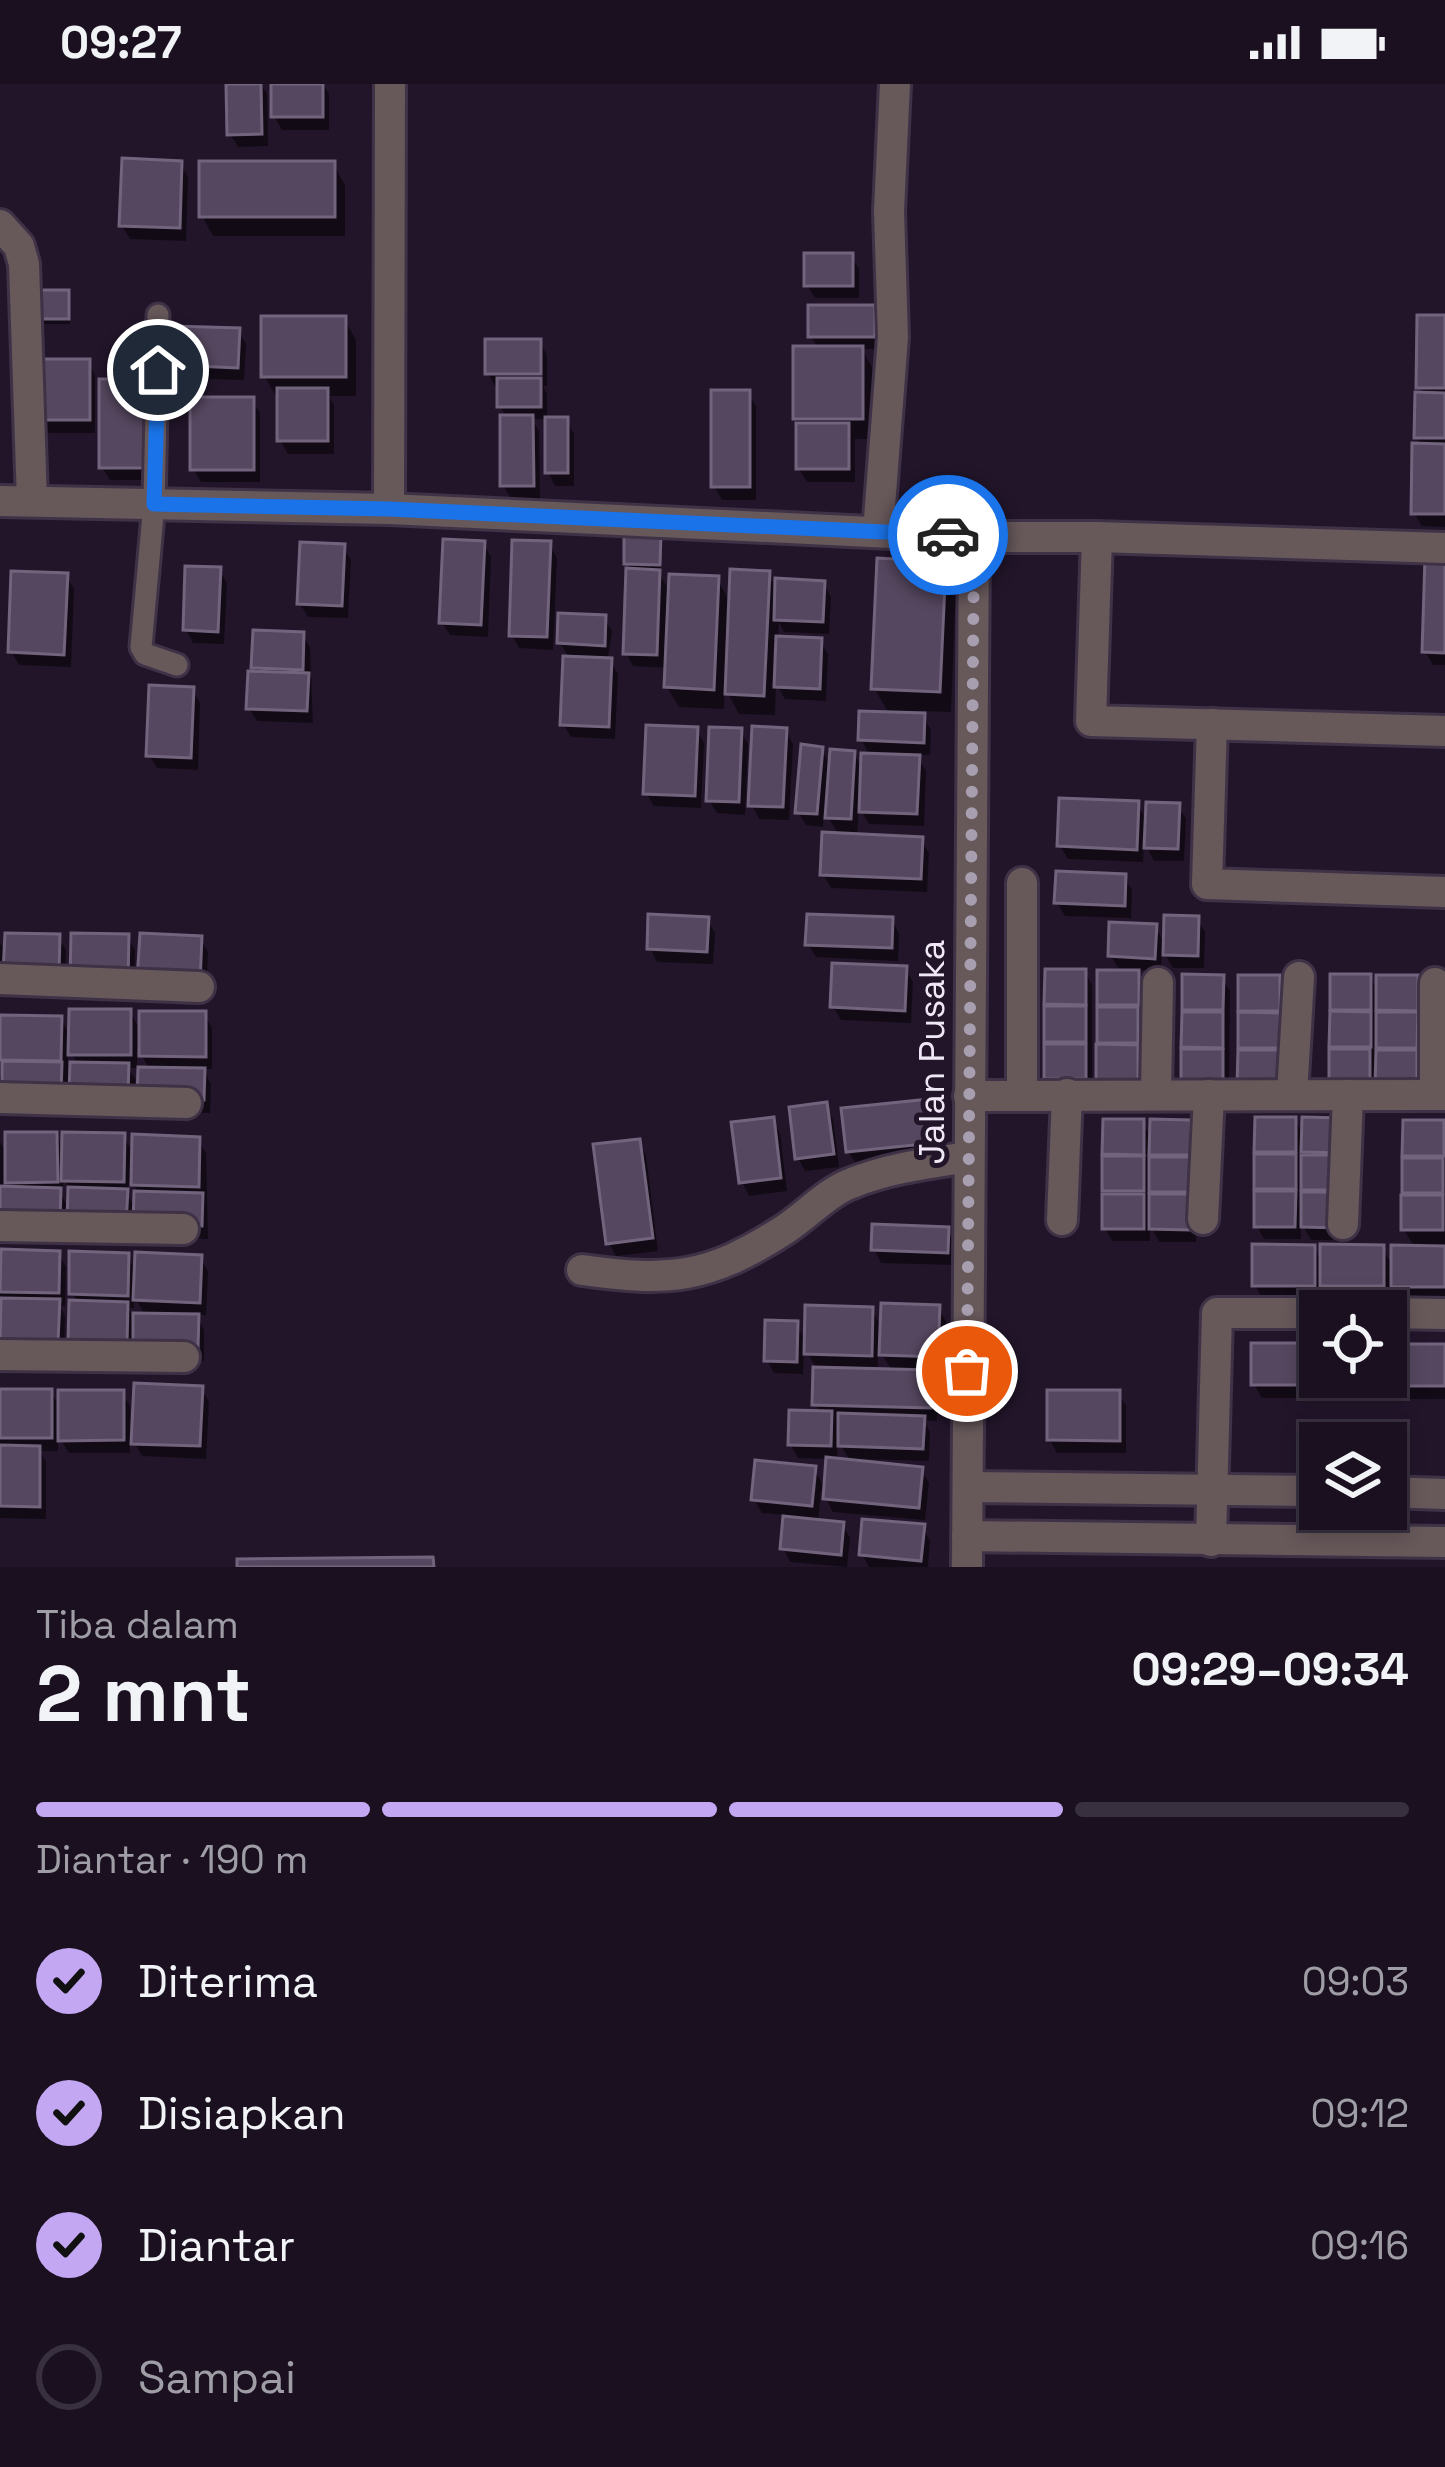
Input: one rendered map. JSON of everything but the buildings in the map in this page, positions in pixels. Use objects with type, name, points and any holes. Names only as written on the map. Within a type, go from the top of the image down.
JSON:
[{"type":"street","points":[[389,509],[390,84]]},
{"type":"street","points":[[878,532],[893,338],[889,211],[896,84]]},
{"type":"street","points":[[0,225],[19,246],[24,264],[32,501]]},
{"type":"street","points":[[0,501],[389,509],[974,537],[1445,548]]},
{"type":"street","name":"Jalan Pusaka","points":[[967,1552],[974,537]]},
{"type":"street","points":[[1097,537],[1091,721],[1445,731]]},
{"type":"street","points":[[1212,724],[1207,884],[1445,892]]},
{"type":"street","points":[[1022,883],[1022,1094]]},
{"type":"street","points":[[1292,1095],[1299,976]]},
{"type":"street","points":[[0,979],[199,987]]},
{"type":"street","points":[[1156,1093],[1158,983]]},
{"type":"street","points":[[969,1096],[1440,1094],[1435,983]]},
{"type":"street","points":[[1062,1220],[1067,1094]]},
{"type":"street","points":[[1202,1219],[1209,1095]]},
{"type":"street","points":[[1343,1225],[1348,1095]]},
{"type":"street","points":[[0,1098],[186,1103]]},
{"type":"street","points":[[582,1270],[636,1277],[682,1276],[718,1265],[782,1232],[848,1184],[912,1166],[969,1157]]},
{"type":"street","points":[[0,1226],[183,1229]]},
{"type":"street","points":[[1211,1541],[1217,1313],[1299,1313]]},
{"type":"street","points":[[1407,1313],[1445,1314]]},
{"type":"street","points":[[0,1355],[184,1358]]},
{"type":"street","points":[[968,1486],[1299,1491]]},
{"type":"street","points":[[1407,1492],[1445,1493]]},
{"type":"street","points":[[967,1552],[1211,1541],[1445,1543]]},
{"type":"lane","points":[[158,315],[154,504],[141,647],[157,660],[177,665]]},
{"type":"way so far","points":[[948,535],[974,537],[967,1371]]},
{"type":"route","points":[[158,370],[154,504],[389,509],[948,535]]}]
